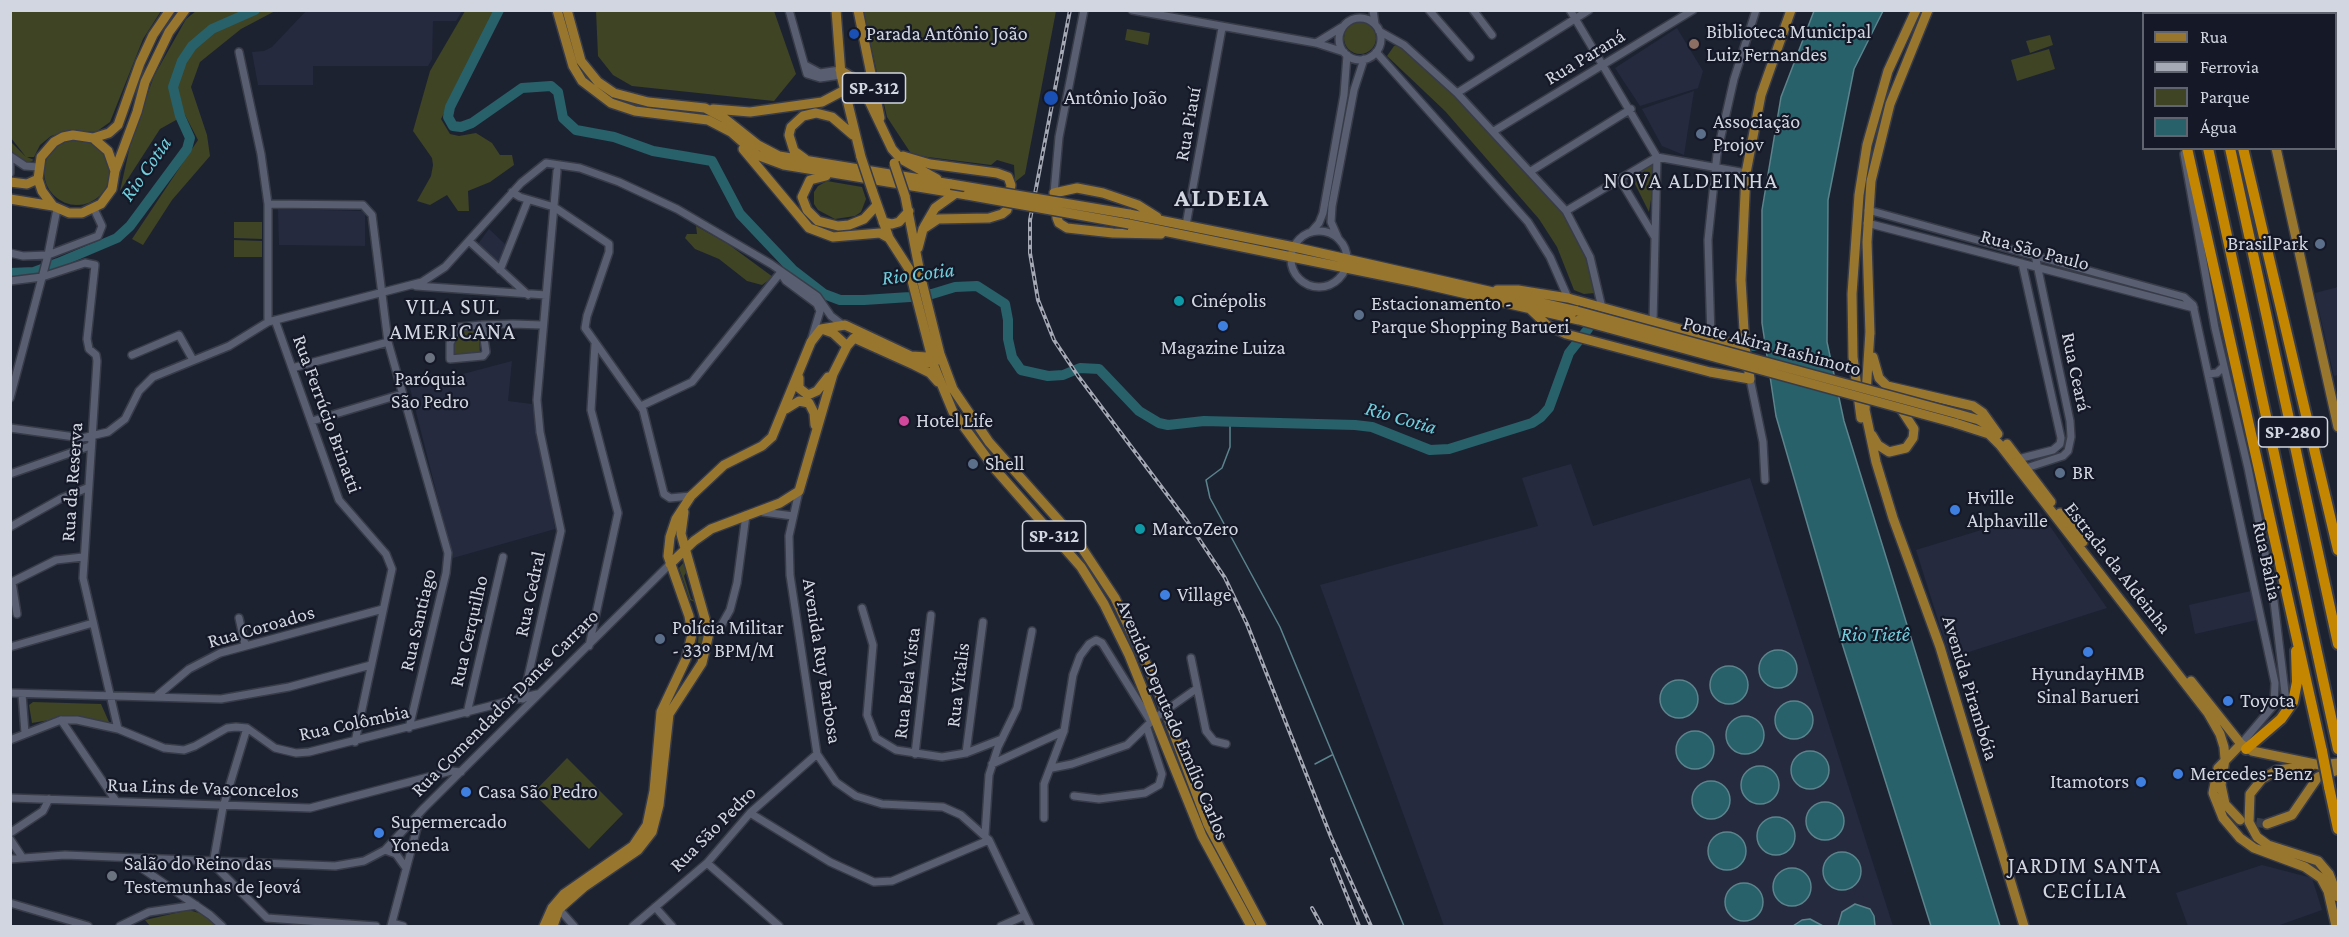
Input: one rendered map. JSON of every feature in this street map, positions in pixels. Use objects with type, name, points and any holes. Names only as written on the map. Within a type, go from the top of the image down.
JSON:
[{"type":"highway","points":[[2185,150],[2294,620],[2338,830]]},
{"type":"highway","name":"SP-280","points":[[2208,150],[2338,749]]},
{"type":"highway","name":"SP-280","points":[[2230,150],[2338,644]]},
{"type":"highway","points":[[2243,150],[2338,550]]},
{"type":"highway","points":[[2328,501],[2338,523]]},
{"type":"highway","points":[[2243,746],[2286,713],[2293,702],[2297,682],[2294,620]]},
{"type":"main road","points":[[55,207],[42,191],[38,179],[41,157],[54,142],[73,135],[93,138],[109,133],[118,125],[153,34],[170,10]]},
{"type":"main road","points":[[10,199],[55,207],[69,213],[94,209],[108,197],[145,82],[169,32],[185,10]]},
{"type":"main road","points":[[557,10],[573,66],[582,81],[603,98],[635,111],[708,120],[731,132],[757,155],[770,162],[839,176],[956,194],[1129,219],[1160,220],[1294,247],[1488,291],[1578,315]]},
{"type":"main road","points":[[567,10],[581,61],[590,74],[606,88],[630,99],[750,112],[831,100],[844,89],[860,82]]},
{"type":"main road","name":"SP-312","points":[[836,10],[840,73],[855,138]]},
{"type":"main road","name":"SP-312","points":[[858,10],[884,138]]},
{"type":"main road","points":[[1528,307],[1546,325],[1566,334],[1716,374],[1750,379],[1743,331],[1741,260],[1746,173],[1761,95],[1791,10]]},
{"type":"main road","points":[[1876,462],[1862,428],[1853,330],[1852,294],[1861,178],[1877,109],[1893,59],[1916,10]]},
{"type":"main road","points":[[1876,462],[1865,410],[1870,331],[1867,223],[1871,181],[1884,125],[1904,64],[1928,10]]},
{"type":"main road","points":[[1893,59],[1904,64]]},
{"type":"main road","points":[[840,73],[860,82],[884,138],[896,153],[909,164],[947,183]]},
{"type":"main road","points":[[705,108],[724,118],[769,152],[809,162],[947,183],[1129,219],[1179,234],[1528,307],[1578,315]]},
{"type":"main road","points":[[809,162],[794,151],[789,135],[791,127],[803,116],[816,113],[832,117],[843,123],[855,138]]},
{"type":"main road","points":[[731,132],[771,185],[809,228],[832,237],[880,233],[889,238]]},
{"type":"main road","points":[[93,138],[108,151],[115,171]]},
{"type":"main road","name":"Avenida Deputado Emílio Carlos","points":[[855,138],[889,238],[916,278]]},
{"type":"main road","name":"Avenida Deputado Emílio Carlos","points":[[884,138],[909,211],[916,257],[916,278],[941,387],[968,435],[1089,579],[1118,630],[1151,723],[1170,756],[1207,845],[1251,927]]},
{"type":"main road","points":[[2276,150],[2338,428]]},
{"type":"main road","points":[[896,153],[930,164],[997,173],[1008,177],[1011,185],[1007,210],[1002,214],[989,218],[946,217],[930,223],[923,229]]},
{"type":"main road","points":[[839,176],[816,178],[807,184],[804,190],[802,197],[807,210],[818,221],[838,226],[849,225],[864,219],[877,205]]},
{"type":"main road","points":[[1861,178],[1871,181]]},
{"type":"main road","points":[[10,182],[22,184],[38,179]]},
{"type":"main road","points":[[1160,220],[1138,205],[1103,193],[1077,188],[1054,193],[1057,218],[1059,223],[1068,228],[1113,233],[1179,234]]},
{"type":"main road","points":[[916,257],[923,229],[935,208],[956,194]]},
{"type":"main road","points":[[883,222],[892,224],[899,222],[909,211]]},
{"type":"main road","points":[[1488,291],[1518,290],[1568,298],[1745,347]]},
{"type":"main road","name":"Ponte Akira Hashimoto","points":[[1578,315],[1901,409],[1956,418]]},
{"type":"main road","name":"Ponte Akira Hashimoto","points":[[1578,315],[1956,418]]},
{"type":"main road","points":[[544,927],[557,906],[581,880],[633,846],[645,831],[654,791],[661,712],[686,659],[692,634],[689,616],[670,564],[670,537],[676,519],[689,499],[723,465],[768,442],[778,428],[811,342],[821,329],[845,325],[912,360],[930,373],[941,387]]},
{"type":"main road","name":"Avenida Ruy Barbosa","points":[[799,491],[844,343],[845,325]]},
{"type":"main road","points":[[821,329],[844,343],[854,338],[912,360],[936,358]]},
{"type":"main road","points":[[1853,330],[1856,362],[1860,368],[1869,367]]},
{"type":"main road","points":[[1730,343],[1738,340],[1743,331]]},
{"type":"main road","points":[[1870,331],[1874,363],[1882,382],[1973,406],[1989,419],[1998,434]]},
{"type":"main road","name":"Avenida Deputado Emílio Carlos","points":[[936,358],[975,423],[1078,542],[1106,582],[1142,653],[1213,836],[1262,927]]},
{"type":"main road","points":[[803,362],[799,388],[808,394],[817,391],[833,374]]},
{"type":"main road","points":[[784,410],[799,400],[809,403],[814,412],[815,433]]},
{"type":"main road","points":[[1868,428],[1883,449],[1894,452],[1906,448],[1913,438],[1914,429],[1901,409]]},
{"type":"main road","name":"Estrada da Aldeinha","points":[[1956,418],[1985,423],[1998,434],[2022,469],[2225,733],[2222,794],[2228,809],[2240,820]]},
{"type":"main road","name":"Estrada da Aldeinha","points":[[1956,418],[1989,434],[2016,460]]},
{"type":"main road","name":"Avenida Pirambóia","points":[[1876,462],[1893,518],[1940,647],[2024,927]]},
{"type":"main road","name":"Rua Comendador Dante Carraro","points":[[670,564],[711,529],[790,498],[799,491]]},
{"type":"main road","points":[[553,927],[557,906],[638,850],[652,832],[659,805],[669,714],[701,666],[707,651],[709,633],[681,524],[689,499]]},
{"type":"main road","points":[[690,646],[707,651]]},
{"type":"main road","points":[[686,659],[701,666]]},
{"type":"main road","points":[[2225,733],[2243,746],[2320,765]]},
{"type":"main road","points":[[2243,746],[2225,759],[2214,779],[2213,793],[2223,818],[2240,838],[2254,848],[2305,867],[2321,878],[2328,891],[2336,927]]},
{"type":"main road","points":[[2338,763],[2270,772],[2250,794],[2247,815],[2251,828],[2262,841],[2284,851],[2310,857],[2323,866],[2338,897]]},
{"type":"main road","points":[[2267,824],[2292,815],[2318,777],[2338,770]]},
{"type":"street","points":[[789,10],[803,63],[813,72],[840,73]]},
{"type":"street","points":[[1054,193],[1054,171],[1060,128],[1084,10]]},
{"type":"street","points":[[1132,10],[1222,28],[1316,43],[1364,59]]},
{"type":"street","points":[[1316,43],[1342,27],[1363,10]]},
{"type":"street","points":[[1338,238],[1322,231],[1311,232],[1301,238],[1294,247],[1292,258],[1296,275],[1305,283],[1317,287],[1334,283],[1345,269],[1347,259],[1345,247],[1331,222],[1332,206],[1354,90],[1364,59],[1376,52],[1380,44],[1373,10]]},
{"type":"street","points":[[1429,10],[1470,57]]},
{"type":"street","points":[[1473,10],[1492,35]]},
{"type":"street","points":[[1570,10],[1602,66],[1631,109],[1657,157],[1659,174],[1654,237],[1653,322]]},
{"type":"street","points":[[1457,93],[1589,10]]},
{"type":"street","name":"Rua Paraná","points":[[1494,132],[1693,10]]},
{"type":"street","points":[[1711,338],[1708,240],[1715,168],[1732,88],[1756,10]]},
{"type":"street","points":[[1352,19],[1364,18],[1394,38],[1457,93],[1566,211],[1590,257],[1602,308]]},
{"type":"street","points":[[1311,232],[1323,213],[1344,95],[1346,53],[1339,39],[1342,27]]},
{"type":"street","name":"Rua Piauí","points":[[1186,225],[1222,28]]},
{"type":"street","points":[[1380,44],[1394,38]]},
{"type":"street","name":"Rua Ferrúcio Brinatti","points":[[239,52],[265,175],[268,204],[271,321],[312,420],[341,504],[390,561],[391,577],[355,742]]},
{"type":"street","points":[[1376,52],[1528,222],[1550,257],[1568,298]]},
{"type":"street","points":[[1531,171],[1631,109]]},
{"type":"street","points":[[2185,150],[2194,224],[2273,592],[2288,705],[2286,713]]},
{"type":"street","points":[[10,156],[20,164],[38,167]]},
{"type":"street","points":[[1566,211],[1657,157],[1746,173]]},
{"type":"street","points":[[10,161],[10,173]]},
{"type":"street","points":[[10,428],[82,438],[91,437],[120,425],[146,383],[193,360],[229,346],[271,321],[414,286],[433,277],[469,242],[512,192],[533,171],[546,163],[580,168],[620,182],[677,209],[817,296],[831,316],[845,325]]},
{"type":"street","points":[[482,325],[486,352],[483,356],[453,360],[449,357],[452,338],[459,327],[482,325],[542,325],[557,171]]},
{"type":"street","points":[[1619,178],[1654,237]]},
{"type":"street","points":[[512,192],[528,200],[554,207],[609,244],[609,252],[586,316],[586,329],[641,406],[664,494],[670,498],[689,499]]},
{"type":"street","points":[[500,270],[528,200]]},
{"type":"street","points":[[268,204],[363,205],[372,215],[388,342],[402,394],[312,420]]},
{"type":"street","points":[[10,398],[47,259],[55,207]]},
{"type":"street","points":[[10,253],[47,259],[100,234],[102,226],[94,209]]},
{"type":"street","name":"Rua São Paulo","points":[[1868,210],[2184,297]]},
{"type":"street","name":"Rua São Paulo","points":[[1867,223],[2194,308]]},
{"type":"street","points":[[469,242],[528,295]]},
{"type":"street","name":"Rua Ceará","points":[[2022,469],[2057,460],[2068,451],[2070,445],[2070,421],[2035,255]]},
{"type":"street","name":"Rua da Reserva","points":[[43,275],[89,262],[95,265],[96,270],[87,330],[88,344],[97,361],[87,488],[83,578],[118,729]]},
{"type":"street","name":"Rua Ceará","points":[[2016,460],[2053,450],[2060,444],[2059,427],[2046,365],[2022,263]]},
{"type":"street","points":[[2066,275],[2068,264]]},
{"type":"street","points":[[781,272],[786,281],[817,304],[820,311],[811,342]]},
{"type":"street","points":[[641,406],[676,392],[700,374],[781,272]]},
{"type":"street","points":[[10,280],[43,275]]},
{"type":"street","points":[[414,286],[546,295]]},
{"type":"street","points":[[2182,306],[2184,297]]},
{"type":"street","points":[[2184,297],[2194,308]]},
{"type":"street","name":"Rua Bahia","points":[[2194,308],[2276,692],[2274,705],[2269,714],[2243,746]]},
{"type":"street","name":"Rua Cedral","points":[[522,699],[561,531],[538,415],[542,325]]},
{"type":"street","points":[[132,355],[179,335],[193,360]]},
{"type":"street","points":[[292,368],[388,342]]},
{"type":"street","points":[[589,646],[618,513],[591,410],[595,344]]},
{"type":"street","points":[[2046,365],[2058,363]]},
{"type":"street","points":[[2208,374],[2217,373],[2223,367]]},
{"type":"street","points":[[1750,379],[1763,442],[1765,480]]},
{"type":"street","name":"Rua Santiago","points":[[402,394],[448,554],[446,573],[409,728]]},
{"type":"street","points":[[10,474],[90,446]]},
{"type":"street","points":[[10,527],[60,499],[87,488]]},
{"type":"street","name":"Avenida Ruy Barbosa","points":[[799,491],[789,536],[790,574],[817,754],[836,782],[856,796],[882,804],[929,805],[952,810],[987,838],[1030,927]]},
{"type":"street","points":[[709,633],[721,626],[730,610],[738,583],[750,514],[777,512],[793,516]]},
{"type":"street","points":[[17,614],[11,583],[56,560],[83,557]]},
{"type":"street","name":"Rua Cerquilho","points":[[467,713],[503,557]]},
{"type":"street","name":"Rua Comendador Dante Carraro","points":[[10,859],[65,855],[335,866],[357,863],[385,850],[670,564]]},
{"type":"street","points":[[862,608],[873,645],[867,707],[868,723],[876,738],[889,748],[942,757],[966,753],[1002,739]]},
{"type":"street","name":"Rua Coroados","points":[[158,695],[189,669],[206,659],[245,645],[383,609]]},
{"type":"street","name":"Rua Bela Vista","points":[[915,754],[931,615]]},
{"type":"street","points":[[238,618],[245,645]]},
{"type":"street","name":"Rua Vitalis","points":[[966,753],[983,622]]},
{"type":"street","points":[[10,646],[93,623]]},
{"type":"street","points":[[750,813],[838,866],[874,882],[892,881],[987,838],[992,764],[1017,708],[1032,631]]},
{"type":"street","points":[[1044,818],[1043,791],[1064,731],[1076,664],[1089,644],[1096,640],[1102,643],[1151,723],[1163,778],[1154,789],[1099,800],[1074,796]]},
{"type":"street","points":[[1191,658],[1206,731],[1214,741],[1226,744]]},
{"type":"street","points":[[10,693],[110,698],[158,695],[203,699],[260,693],[371,665]]},
{"type":"street","points":[[1052,768],[1127,745],[1165,711],[1196,689]]},
{"type":"street","name":"Rua Colômbia","points":[[247,728],[276,748],[296,753],[355,742],[541,693]]},
{"type":"street","points":[[22,694],[25,733]]},
{"type":"street","points":[[61,720],[116,801]]},
{"type":"street","points":[[10,740],[61,720],[77,720],[118,729],[164,748],[184,750],[226,728],[247,728],[223,807],[211,860],[250,904],[267,918],[376,927]]},
{"type":"street","points":[[992,764],[1064,731]]},
{"type":"street","points":[[1156,752],[1170,756]]},
{"type":"street","name":"Rua São Pedro","points":[[633,927],[707,863],[750,813],[817,754]]},
{"type":"street","name":"Rua Lins de Vasconcelos","points":[[10,798],[223,807],[310,808],[451,771],[461,772]]},
{"type":"street","points":[[10,833],[43,811],[49,799]]},
{"type":"street","points":[[403,927],[392,925],[417,828],[418,815]]},
{"type":"street","points":[[10,839],[22,857]]},
{"type":"street","points":[[385,850],[396,854],[406,868]]},
{"type":"street","points":[[126,856],[196,905],[222,927]]},
{"type":"street","points":[[707,863],[779,927]]},
{"type":"street","points":[[10,903],[88,927]]},
{"type":"street","points":[[120,927],[149,912],[196,905]]},
{"type":"street","points":[[557,906],[574,927]]},
{"type":"street","points":[[655,907],[672,927]]},
{"type":"street","points":[[1001,927],[1024,916]]},
{"type":"shaded area","points":[[307,10],[462,11],[456,21],[433,21],[432,59],[428,66],[313,66],[313,85],[258,85],[252,52],[264,51],[272,47]]},
{"type":"shaded area","points":[[1677,28],[1703,71],[1698,88],[1640,106],[1615,68]]},
{"type":"shaded area","points":[[2338,67],[2337,126],[2337,68]]},
{"type":"shaded area","points":[[1694,91],[1684,155],[1662,146],[1642,109]]},
{"type":"shaded area","points":[[278,209],[362,211],[365,213],[365,246],[279,245]]},
{"type":"shaded area","points":[[489,229],[507,246],[499,264],[478,244]]},
{"type":"shaded area","points":[[2338,287],[2338,375],[2334,376],[2315,293]]},
{"type":"shaded area","points":[[512,361],[508,401],[532,404],[555,529],[453,558],[410,388]]},
{"type":"shaded area","points":[[1571,464],[1593,526],[1750,478],[1893,926],[1444,926],[1320,585],[1538,526],[1522,478]]},
{"type":"shaded area","points":[[2040,512],[2107,608],[1950,658],[1916,550]]},
{"type":"shaded area","points":[[2251,591],[2257,620],[2195,634],[2189,605]]},
{"type":"shaded area","points":[[2262,865],[2312,878],[2322,910],[2277,926],[2188,926],[2176,893]]},
{"type":"green space","points":[[11,11],[161,11],[143,39],[110,122],[96,132],[69,131],[51,136],[40,145],[34,157],[27,157],[34,160],[25,164],[11,152],[10,141],[26,157],[11,138]]},
{"type":"green space","points":[[196,11],[275,11],[241,29],[200,62],[191,87],[207,135],[210,156],[172,200],[143,245],[132,239],[198,140],[185,115],[160,129],[120,191],[132,137],[154,76],[186,19]]},
{"type":"green space","points":[[465,11],[497,11],[441,119],[450,134],[459,136],[476,133],[492,143],[500,155],[512,155],[514,165],[490,182],[468,191],[469,211],[458,211],[447,195],[430,205],[417,201],[431,176],[433,165],[432,158],[413,131],[430,71]]},
{"type":"green space","points":[[596,11],[774,11],[796,74],[774,101],[632,86],[613,75],[598,56]]},
{"type":"green space","points":[[863,11],[1056,11],[1025,174],[1015,182],[1014,165],[997,160],[991,165],[912,155],[887,117]]},
{"type":"green space","points":[[1360,22],[1371,27],[1376,38],[1371,49],[1360,54],[1349,49],[1344,38],[1349,27]]},
{"type":"green space","points":[[1127,29],[1150,33],[1148,45],[1125,40]]},
{"type":"green space","points":[[2050,35],[2053,45],[2030,53],[2026,41]]},
{"type":"green space","points":[[1394,46],[1403,46],[1462,98],[1564,213],[1584,249],[1595,293],[1584,294],[1574,290],[1557,247],[1539,219],[1445,111],[1387,56]]},
{"type":"green space","points":[[2049,49],[2055,69],[2017,81],[2011,60]]},
{"type":"green space","points":[[77,139],[90,142],[100,149],[107,159],[110,172],[107,185],[100,195],[90,202],[77,205],[64,202],[54,195],[47,185],[44,172],[47,159],[54,149],[64,142]]},
{"type":"green space","points":[[1653,160],[1656,169],[1649,212],[1631,176]]},
{"type":"green space","points":[[827,181],[862,187],[866,199],[861,212],[855,216],[835,219],[818,210],[814,204],[814,192],[818,186]]},
{"type":"green space","points":[[234,222],[262,222],[262,239],[234,238]]},
{"type":"green space","points":[[696,226],[728,244],[773,277],[762,285],[747,281],[719,259],[695,249],[685,238],[687,234],[697,234]]},
{"type":"green space","points":[[234,240],[262,241],[262,257],[234,257]]},
{"type":"green space","points":[[464,330],[479,331],[480,356],[455,356],[454,344]]},
{"type":"green space","points":[[684,562],[687,571],[684,576],[691,599],[697,602],[701,620],[695,602],[690,600],[679,568]]},
{"type":"green space","points":[[703,624],[704,645],[698,643],[699,628]]},
{"type":"green space","points":[[33,702],[101,704],[109,722],[108,725],[61,718],[32,723],[29,705]]},
{"type":"green space","points":[[567,758],[623,814],[589,849],[533,793]]},
{"type":"green space","points":[[189,910],[209,916],[217,926],[150,926],[145,920]]},
{"type":"water","name":"Rio Tietê","points":[[1814,11],[1883,11],[1854,69],[1828,200],[1827,342],[1844,421],[2000,926],[1931,926],[1841,640],[1776,416],[1762,323],[1762,210],[1781,97]]},
{"type":"water","points":[[1778,650],[1791,656],[1797,669],[1791,682],[1778,688],[1765,682],[1759,669],[1765,656]]},
{"type":"water","points":[[1729,666],[1742,672],[1748,685],[1742,698],[1729,704],[1716,698],[1710,685],[1716,672]]},
{"type":"water","points":[[1679,680],[1692,686],[1698,699],[1692,712],[1679,718],[1666,712],[1660,699],[1666,686]]},
{"type":"water","points":[[1794,701],[1807,707],[1813,720],[1807,733],[1794,739],[1781,733],[1775,720],[1781,707]]},
{"type":"water","points":[[1745,716],[1758,722],[1764,735],[1758,748],[1745,754],[1732,748],[1726,735],[1732,722]]},
{"type":"water","points":[[1695,731],[1708,737],[1714,750],[1708,763],[1695,769],[1682,763],[1676,750],[1682,737]]},
{"type":"water","points":[[1810,751],[1823,757],[1829,770],[1823,783],[1810,789],[1797,783],[1791,770],[1797,757]]},
{"type":"water","points":[[1760,766],[1773,772],[1779,785],[1773,798],[1760,804],[1747,798],[1741,785],[1747,772]]},
{"type":"water","points":[[1711,781],[1724,787],[1730,800],[1724,813],[1711,819],[1698,813],[1692,800],[1698,787]]},
{"type":"water","points":[[1825,802],[1838,808],[1844,821],[1838,834],[1825,840],[1812,834],[1806,821],[1812,808]]},
{"type":"water","points":[[1776,817],[1789,823],[1795,836],[1789,849],[1776,855],[1763,849],[1757,836],[1763,823]]},
{"type":"water","points":[[1727,832],[1740,838],[1746,851],[1740,864],[1727,870],[1714,864],[1708,851],[1714,838]]},
{"type":"water","points":[[1842,852],[1855,858],[1861,871],[1855,884],[1842,890],[1829,884],[1823,871],[1829,858]]},
{"type":"water","points":[[1792,868],[1805,874],[1811,887],[1805,900],[1792,906],[1779,900],[1773,887],[1779,874]]},
{"type":"water","points":[[1744,883],[1757,889],[1763,902],[1757,915],[1744,921],[1731,915],[1725,902],[1731,889]]},
{"type":"water","points":[[1855,904],[1870,909],[1874,916],[1875,926],[1838,926],[1842,912]]},
{"type":"water","points":[[1810,919],[1823,926],[1793,926],[1802,920]]},
{"type":"waterway","name":"Rio Cotia","points":[[10,273],[34,272],[58,263],[117,238],[130,226],[187,149],[190,138],[180,116],[173,87],[182,61],[192,46],[212,29],[255,10]]},
{"type":"waterway","name":"Rio Cotia","points":[[499,10],[450,107],[448,117],[453,126],[461,127],[472,123],[522,88],[551,86],[558,92],[563,118],[576,130],[614,137],[653,151],[712,161],[740,214],[793,270],[824,294],[840,300],[864,300],[910,297],[932,294],[955,287],[977,286],[1005,304],[1012,357],[1021,370],[1048,376],[1063,375],[1080,368],[1099,369],[1139,411],[1159,423],[1168,425],[1204,421],[1355,425],[1372,427],[1430,450],[1449,449],[1532,423],[1541,417],[1549,408],[1569,353],[1588,329]]},
{"type":"waterway","name":"Rio Cotia","points":[[1753,346],[1779,341]]},
{"type":"waterway","points":[[1230,423],[1230,447],[1222,468],[1206,480],[1210,498],[1280,627],[1404,926]]},
{"type":"waterway","points":[[1315,764],[1332,755]]},
{"type":"tunnel","points":[[2243,820],[2267,824]]},
{"type":"railway","points":[[1070,10],[1030,220],[1030,253],[1038,300],[1054,340],[1078,376],[1187,521],[1225,578],[1247,624],[1331,837],[1371,926]]},
{"type":"railway","points":[[1332,859],[1359,926]]},
{"type":"railway","points":[[1312,908],[1322,926]]},
{"type":"place","name":"Parada Antônio João","points":[[854,34]]},
{"type":"place","name":"Biblioteca Municipal Luiz Fernandes","points":[[1694,44]]},
{"type":"place","name":"Antônio João","points":[[1051,98]]},
{"type":"place","name":"Associação Projov","points":[[1701,134]]},
{"type":"place","name":"BrasilPark","points":[[2320,244]]},
{"type":"place","name":"Cinépolis","points":[[1179,301]]},
{"type":"place","name":"Estacionamento - Parque Shopping Barueri","points":[[1359,315]]},
{"type":"place","name":"Magazine Luiza","points":[[1223,326]]},
{"type":"place","name":"Paróquia São Pedro","points":[[430,358]]},
{"type":"place","name":"Hotel Life","points":[[904,421]]},
{"type":"place","name":"Shell","points":[[973,464]]},
{"type":"place","name":"BR","points":[[2060,473]]},
{"type":"place","name":"Hville Alphaville","points":[[1955,510]]},
{"type":"place","name":"MarcoZero","points":[[1140,529]]},
{"type":"place","name":"Village","points":[[1165,595]]},
{"type":"place","name":"Polícia Militar - 33º BPM/M","points":[[660,639]]},
{"type":"place","name":"HyundayHMB Sinal Barueri","points":[[2088,652]]},
{"type":"place","name":"Toyota","points":[[2228,701]]},
{"type":"place","name":"Mercedes-Benz","points":[[2178,774]]},
{"type":"place","name":"Itamotors","points":[[2141,782]]},
{"type":"place","name":"Casa São Pedro","points":[[466,792]]},
{"type":"place","name":"Supermercado Yoneda","points":[[379,833]]},
{"type":"place","name":"Salão do Reino das Testemunhas de Jeová","points":[[112,876]]},
{"type":"district","name":"NOVA ALDEINHA","points":[[1691,181]]},
{"type":"district","name":"ALDEIA","points":[[1222,198]]},
{"type":"district","name":"VILA SUL AMERICANA","points":[[453,320]]},
{"type":"district","name":"JARDIM SANTA CECÍLIA","points":[[2085,878]]}]
